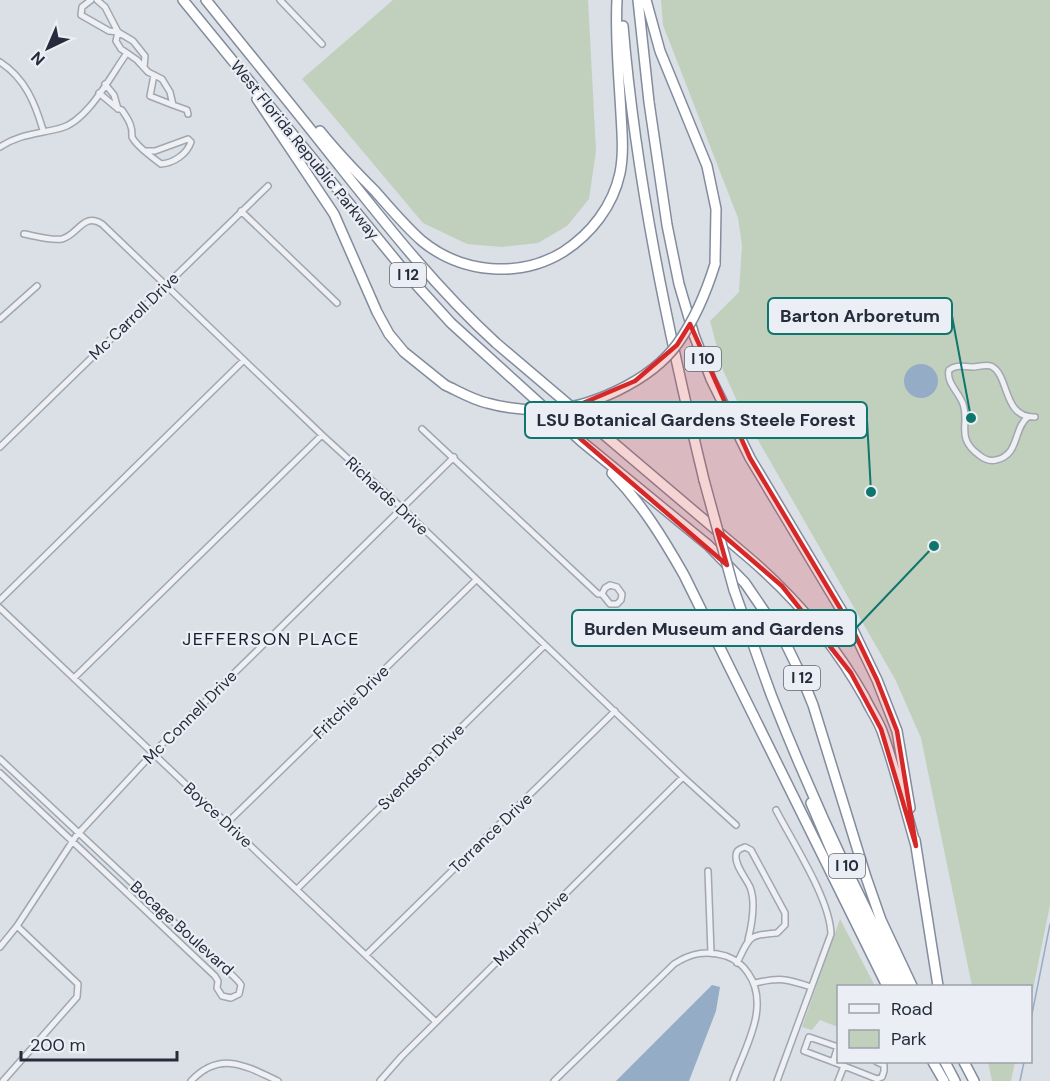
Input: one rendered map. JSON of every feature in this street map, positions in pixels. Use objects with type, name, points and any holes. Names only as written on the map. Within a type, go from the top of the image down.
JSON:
[{"type":"highway","name":"West Florida Republic Parkway","points":[[183,0],[411,279],[452,323],[581,441],[708,545],[745,583],[784,640],[813,705],[852,835],[881,920],[911,985]]},
{"type":"highway","name":"West Florida Republic Parkway","points":[[206,0],[295,110]]},
{"type":"highway","points":[[295,110],[307,116],[410,228],[432,248],[465,264],[488,268],[520,268],[541,262],[565,250],[590,229],[604,211],[617,182],[622,149],[619,0]]},
{"type":"highway","name":"I 10","points":[[619,0],[637,152],[666,313],[704,480],[734,590],[792,744],[832,836],[904,985]]},
{"type":"highway","name":"I 10","points":[[638,0],[649,102],[667,225],[679,284],[694,335],[711,379],[750,458],[852,628],[877,680],[897,731],[937,985]]},
{"type":"highway","points":[[256,90],[258,102],[334,214],[376,312],[389,334],[404,352],[445,385],[484,403],[543,411],[576,406],[610,394],[635,381],[677,345],[695,316],[715,264],[716,209],[707,166],[660,51],[646,0]]},
{"type":"highway","points":[[295,110],[370,204],[462,312],[782,586],[805,611],[851,673],[881,729],[916,846]]},
{"type":"highway","points":[[581,441],[629,491],[665,541],[886,985]]},
{"type":"highway","points":[[792,744],[797,770],[840,872],[894,985]]},
{"type":"highway","points":[[934,1063],[944,1081]]},
{"type":"highway","points":[[946,1063],[955,1081]]},
{"type":"highway","points":[[965,1063],[974,1081]]},
{"type":"street","points":[[91,0],[82,7],[81,15],[109,32],[118,32],[133,41],[145,56],[144,67]]},
{"type":"street","points":[[97,0],[105,7],[118,32],[116,41],[125,55],[137,60],[162,80],[170,92],[173,105]]},
{"type":"street","points":[[284,1],[322,44]]},
{"type":"street","points":[[0,147],[14,138],[43,130],[62,128],[84,115],[125,55]]},
{"type":"street","points":[[0,62],[27,87],[43,130]]},
{"type":"street","points":[[154,75],[150,96],[187,110],[188,114]]},
{"type":"street","points":[[105,84],[114,95],[118,109]]},
{"type":"street","points":[[99,93],[122,110],[131,123],[132,136],[146,151],[161,164],[168,164],[185,153],[190,142],[188,139],[155,151],[146,151]]},
{"type":"street","name":"Mc Carroll Drive","points":[[0,447],[268,186]]},
{"type":"street","points":[[241,211],[337,303]]},
{"type":"street","name":"Richards Drive","points":[[24,234],[54,240],[69,236],[83,222],[96,220],[736,825]]},
{"type":"street","points":[[0,319],[37,286]]},
{"type":"street","points":[[0,600],[244,360]]},
{"type":"street","points":[[956,366],[992,367],[1002,378],[1008,399],[1017,409],[1031,417],[1023,422],[1016,442],[1008,453],[998,460],[983,458],[972,448],[966,438],[963,429],[963,405],[949,381],[949,370],[956,366]]},
{"type":"street","points":[[422,429],[598,594],[602,594]]},
{"type":"street","points":[[74,678],[321,435]]},
{"type":"street","name":"Mc Connell Drive","points":[[0,947],[17,926],[72,841],[153,753],[454,457]]},
{"type":"street","name":"Fritchie Drive","points":[[227,824],[476,580]]},
{"type":"street","name":"Boyce Drive","points":[[0,608],[436,1022]]},
{"type":"street","name":"Svendson Drive","points":[[297,889],[545,645]]},
{"type":"street","name":"Torrance Drive","points":[[366,955],[615,711]]},
{"type":"street","name":"Bocage Boulevard","points":[[0,759],[227,972],[236,977],[241,985],[239,994],[231,998],[222,996],[217,988],[216,976],[0,773]]},
{"type":"street","name":"Murphy Drive","points":[[380,1081],[383,1075],[683,777]]},
{"type":"street","points":[[776,810],[824,903],[830,920],[831,934],[777,1081]]},
{"type":"street","points":[[737,963],[752,926],[751,889],[736,861],[738,850],[746,847],[751,850],[785,913],[785,925],[777,933],[757,934],[748,940]]},
{"type":"street","points":[[708,872],[711,953]]},
{"type":"street","points":[[3,1081],[77,997],[79,988],[78,984],[17,926]]},
{"type":"street","points":[[555,1081],[674,964],[698,952],[731,958],[744,968],[755,983],[758,1013],[733,1081]]},
{"type":"street","points":[[755,983],[786,979],[811,987]]},
{"type":"street","points":[[837,1046],[809,1037],[804,1051],[877,1079],[882,1077],[884,1071],[884,1065],[879,1063]]},
{"type":"street","points":[[833,1062],[837,1049]]},
{"type":"street","points":[[191,1081],[207,1067],[225,1062],[244,1065],[279,1081]]},
{"type":"street","points":[[838,1081],[852,1063]]},
{"type":"highlighted area","points":[[690,324],[750,458],[852,628],[877,680],[897,731],[916,846],[881,729],[851,673],[782,586],[717,530],[727,565],[547,410],[576,406],[635,381],[677,345]]},
{"type":"green space","points":[[393,0],[588,0],[596,151],[589,199],[567,226],[538,243],[502,247],[467,244],[423,223],[302,79]]},
{"type":"green space","points":[[661,0],[1050,0],[1050,905],[1032,994],[1032,985],[972,985],[921,738],[895,679],[742,412],[723,370],[710,321],[739,292],[742,245],[738,218],[663,25]]},
{"type":"green space","points":[[840,919],[874,985],[837,985],[837,1027],[820,1020],[812,1030],[802,1027]]},
{"type":"green space","points":[[988,1063],[1015,1063],[1011,1081],[992,1081]]},
{"type":"water","points":[[921,364],[933,369],[938,381],[933,393],[921,398],[909,393],[904,381],[909,369]]},
{"type":"water","points":[[712,985],[720,987],[716,1011],[689,1081],[616,1081]]},
{"type":"waterway","points":[[1032,1014],[1050,924]]},
{"type":"waterway","points":[[1020,1081],[1024,1063]]},
{"type":"place","name":"Barton Arboretum","points":[[971,418]]},
{"type":"place","name":"LSU Botanical Gardens Steele Forest","points":[[871,492]]},
{"type":"place","name":"Burden Museum and Gardens","points":[[934,546]]},
{"type":"district","name":"JEFFERSON PLACE","points":[[271,639]]}]
